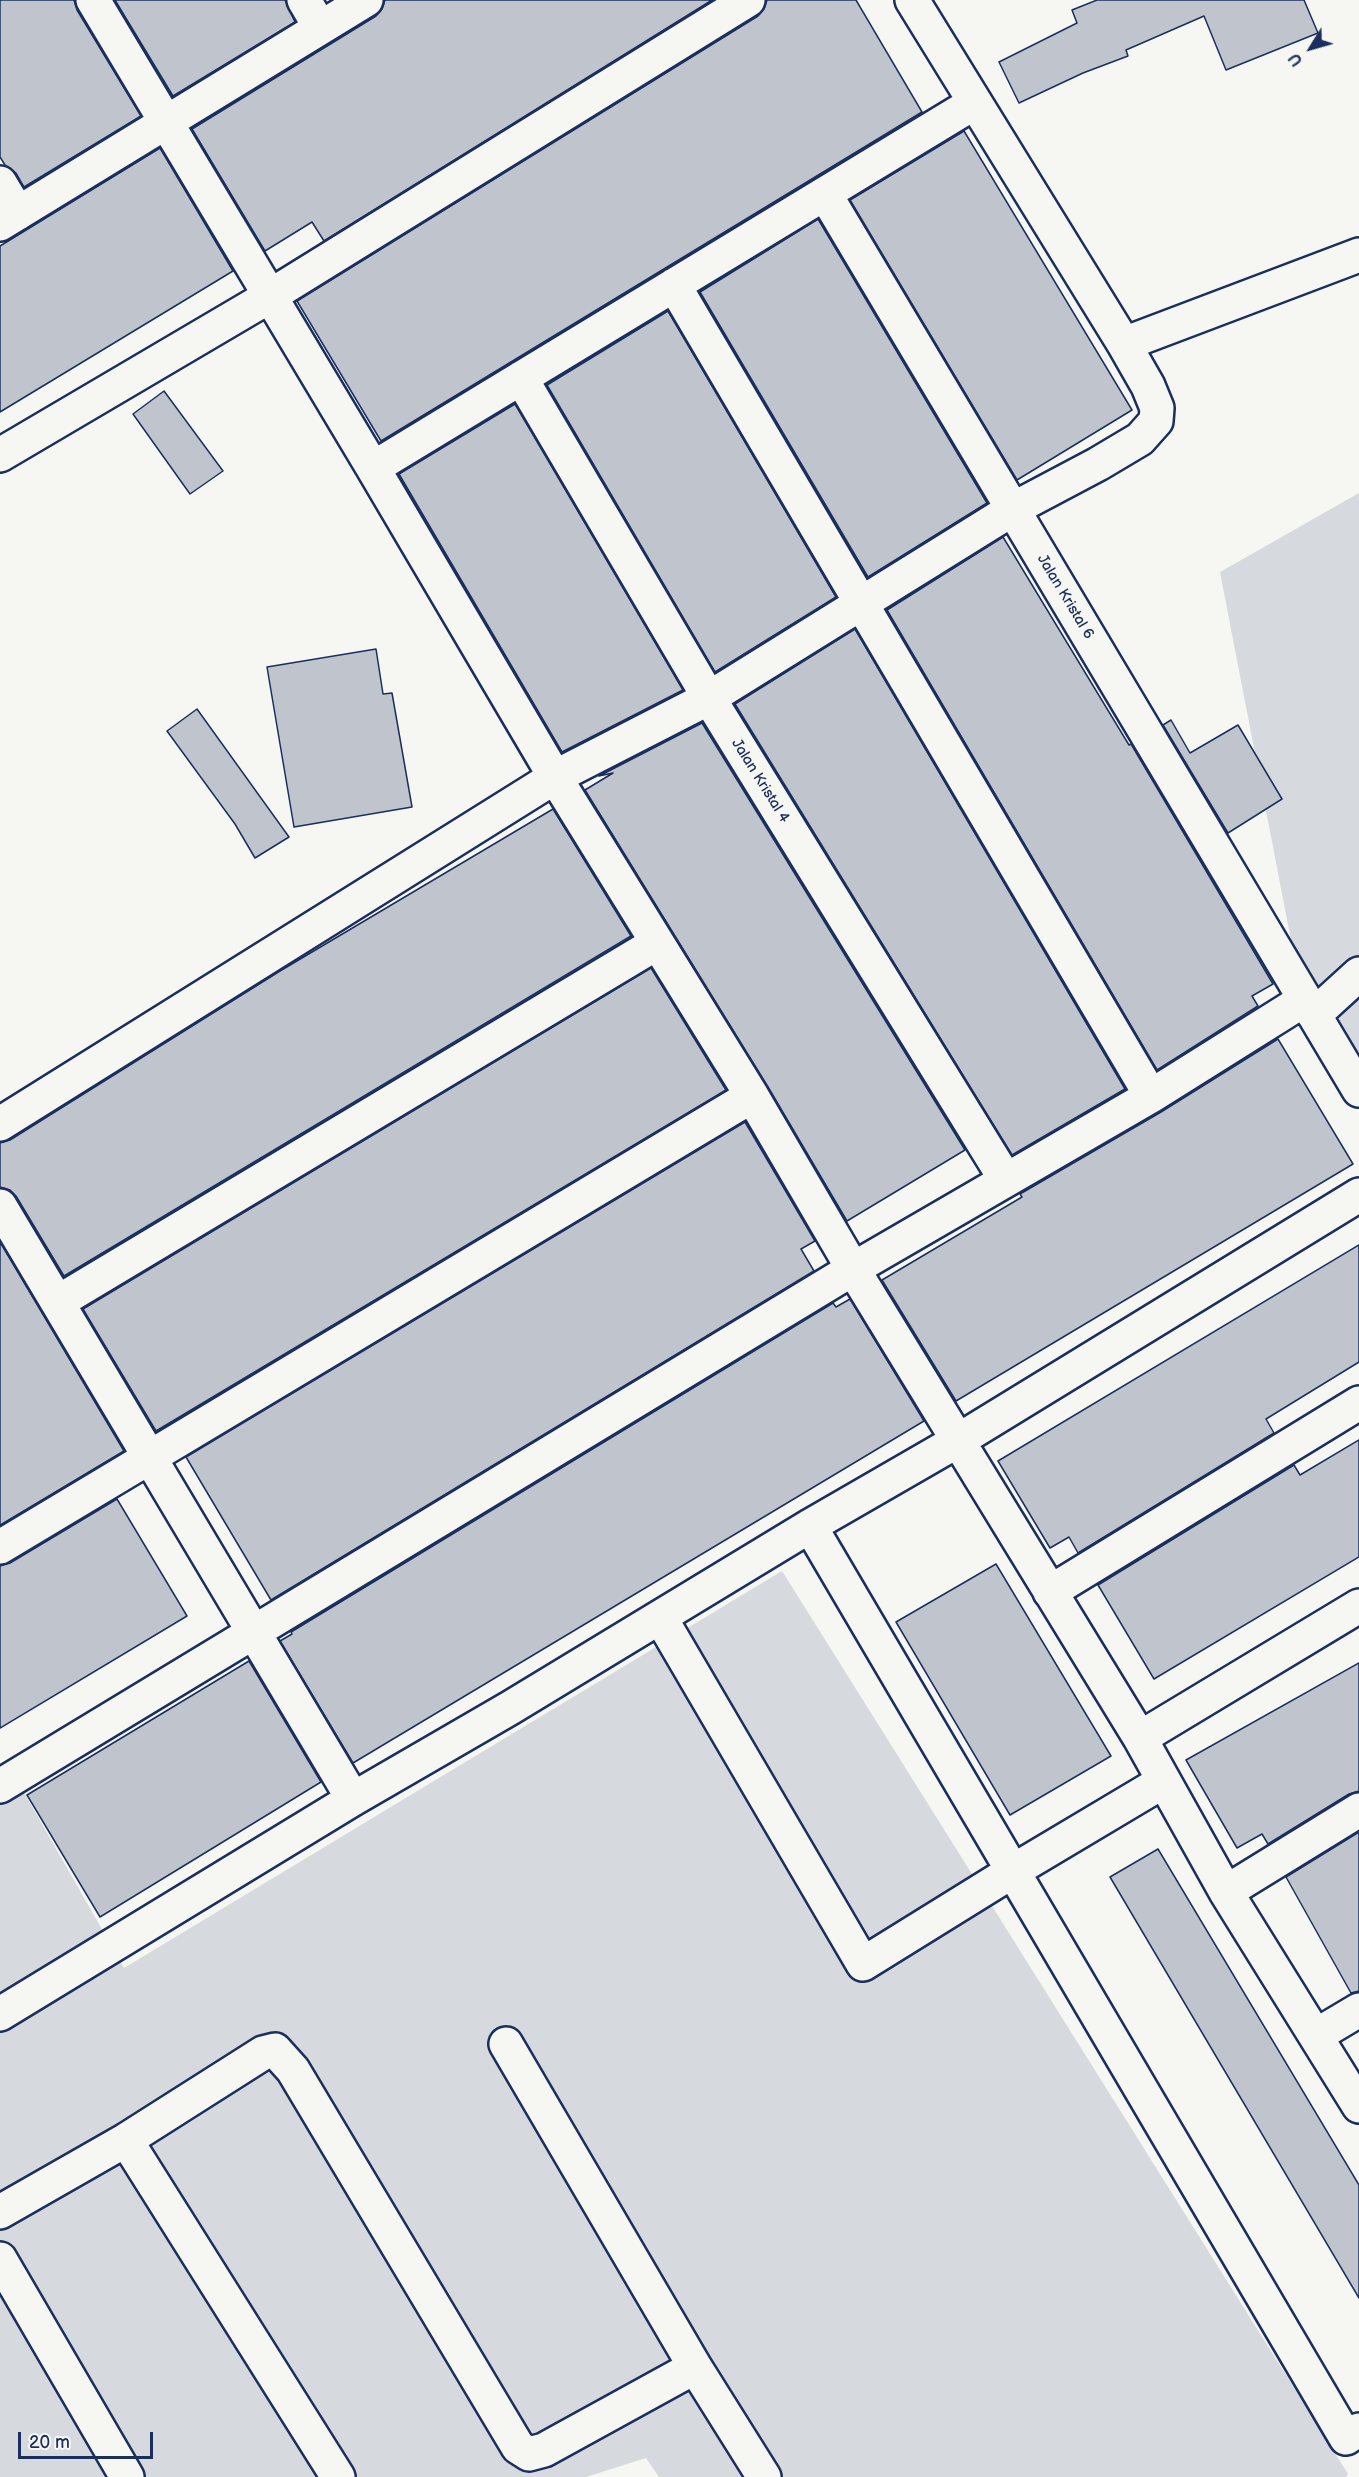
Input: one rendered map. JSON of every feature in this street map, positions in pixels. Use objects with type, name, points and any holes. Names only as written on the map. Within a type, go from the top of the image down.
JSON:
[{"type":"street","points":[[93,0],[374,468],[555,777],[752,1096],[854,1269],[1140,1738],[1226,1892],[1317,2035],[1359,2106]]},
{"type":"street","points":[[0,183],[9,219],[166,122],[312,13],[366,0]]},
{"type":"street","points":[[0,455],[270,296],[748,0]]},
{"type":"street","points":[[0,1124],[555,777],[709,698],[1013,509],[1140,439],[1156,421],[1157,408],[1153,397],[1124,344],[912,0]]},
{"type":"street","points":[[374,468],[974,103]]},
{"type":"street","name":"Jalan Kristal 6","points":[[825,194],[1359,1090]]},
{"type":"street","points":[[1124,344],[1359,255]]},
{"type":"street","points":[[674,285],[1151,1096]]},
{"type":"street","name":"Jalan Kristal 4","points":[[521,378],[709,698],[1006,1180]]},
{"type":"street","points":[[58,1302],[657,943]]},
{"type":"street","points":[[0,1786],[854,1269],[1151,1096],[1309,1008],[1359,974]]},
{"type":"street","points":[[0,1547],[752,1096]]},
{"type":"street","points":[[0,2014],[810,1526],[959,1440],[1359,1195]]},
{"type":"street","points":[[0,1206],[150,1456],[252,1632],[354,1799]]},
{"type":"street","points":[[1050,1592],[1359,1402]]},
{"type":"street","points":[[810,1526],[1346,2438],[1359,2430]]},
{"type":"street","points":[[1140,1738],[1359,1606]]},
{"type":"street","points":[[660,1617],[863,1964],[1013,1870],[1164,1781]]},
{"type":"street","points":[[1226,1892],[1359,1810]]},
{"type":"street","points":[[1317,2035],[1359,2010]]},
{"type":"street","points":[[506,2044],[695,2367],[764,2477]]},
{"type":"street","points":[[0,2212],[126,2140],[263,2053],[275,2050],[293,2070],[518,2447],[529,2454],[544,2450],[695,2367]]},
{"type":"street","points":[[126,2140],[338,2477]]},
{"type":"street","points":[[0,2259],[127,2477]]},
{"type":"shaded area","points":[[1359,493],[1359,1086],[1300,987],[1220,572]]},
{"type":"shaded area","points":[[782,1571],[1348,2474],[1346,2477],[659,2477],[646,2458],[586,2477],[0,2477],[0,1793],[18,1782],[124,1968]]},
{"type":"building","points":[[0,0],[74,0],[77,10],[141,116],[24,187],[16,173],[5,165],[0,157]]},
{"type":"building","points":[[115,0],[285,0],[295,22],[173,96]]},
{"type":"building","points":[[385,0],[712,0],[324,241],[312,222],[265,251],[192,129],[376,16]]},
{"type":"building","points":[[767,0],[856,0],[922,112],[381,441],[297,301],[758,16]]},
{"type":"building","points":[[1097,0],[1304,0],[1318,33],[1226,70],[1204,16],[1126,50],[1128,56],[1083,73],[1019,103],[999,62],[1077,23],[1072,10]]},
{"type":"building","points":[[964,131],[1132,410],[1017,480],[850,200]]},
{"type":"building","points":[[160,148],[233,271],[0,412],[0,246]]},
{"type":"building","points":[[818,219],[987,503],[868,577],[700,292]]},
{"type":"building","points":[[668,311],[836,597],[715,672],[547,385]]},
{"type":"building","points":[[164,391],[223,471],[190,494],[133,414]]},
{"type":"building","points":[[515,404],[683,690],[562,752],[399,474]]},
{"type":"building","points":[[1003,537],[1129,745],[1131,744],[1273,984],[1252,996],[1258,1006],[1157,1070],[887,610]]},
{"type":"building","points":[[855,629],[1125,1089],[1012,1155],[735,704]]},
{"type":"building","points":[[376,649],[383,694],[392,693],[412,807],[294,827],[267,667]]},
{"type":"building","points":[[197,709],[289,837],[255,858],[235,824],[167,731]]},
{"type":"building","points":[[1171,720],[1190,753],[1238,725],[1282,799],[1228,833],[1163,725]]},
{"type":"building","points":[[702,723],[965,1150],[847,1221],[768,1087],[585,790],[613,773],[599,776]]},
{"type":"building","points":[[553,809],[631,936],[64,1276],[16,1196],[10,1190],[0,1187],[0,1143],[10,1140],[280,971]]},
{"type":"building","points":[[651,968],[726,1090],[156,1431],[83,1309]]},
{"type":"building","points":[[1278,1039],[1353,1164],[956,1401],[882,1280],[1022,1197],[1020,1194],[1161,1112]]},
{"type":"building","points":[[745,1122],[815,1241],[801,1249],[814,1271],[271,1600],[186,1457]]},
{"type":"building","points":[[0,1242],[124,1451],[0,1525]]},
{"type":"building","points":[[1359,1245],[1359,1362],[1266,1419],[1274,1433],[1078,1553],[1069,1537],[1050,1548],[998,1461]]},
{"type":"building","points":[[850,1299],[924,1421],[353,1763],[280,1641],[292,1634],[291,1632],[833,1303],[836,1307]]},
{"type":"building","points":[[1359,1440],[1359,1557],[1154,1679],[1098,1585],[1294,1465],[1300,1475]]},
{"type":"building","points":[[117,1499],[187,1616],[0,1728],[0,1566],[10,1563]]},
{"type":"building","points":[[996,1564],[1111,1756],[1010,1815],[896,1622]]},
{"type":"building","points":[[249,1661],[321,1782],[100,1917],[27,1795]]},
{"type":"building","points":[[1359,1663],[1359,1791],[1349,1794],[1268,1844],[1262,1834],[1237,1848],[1186,1760]]},
{"type":"building","points":[[1359,1832],[1359,1991],[1351,1993],[1286,1877]]},
{"type":"building","points":[[1158,1849],[1359,2185],[1359,2298],[1110,1877]]}]
